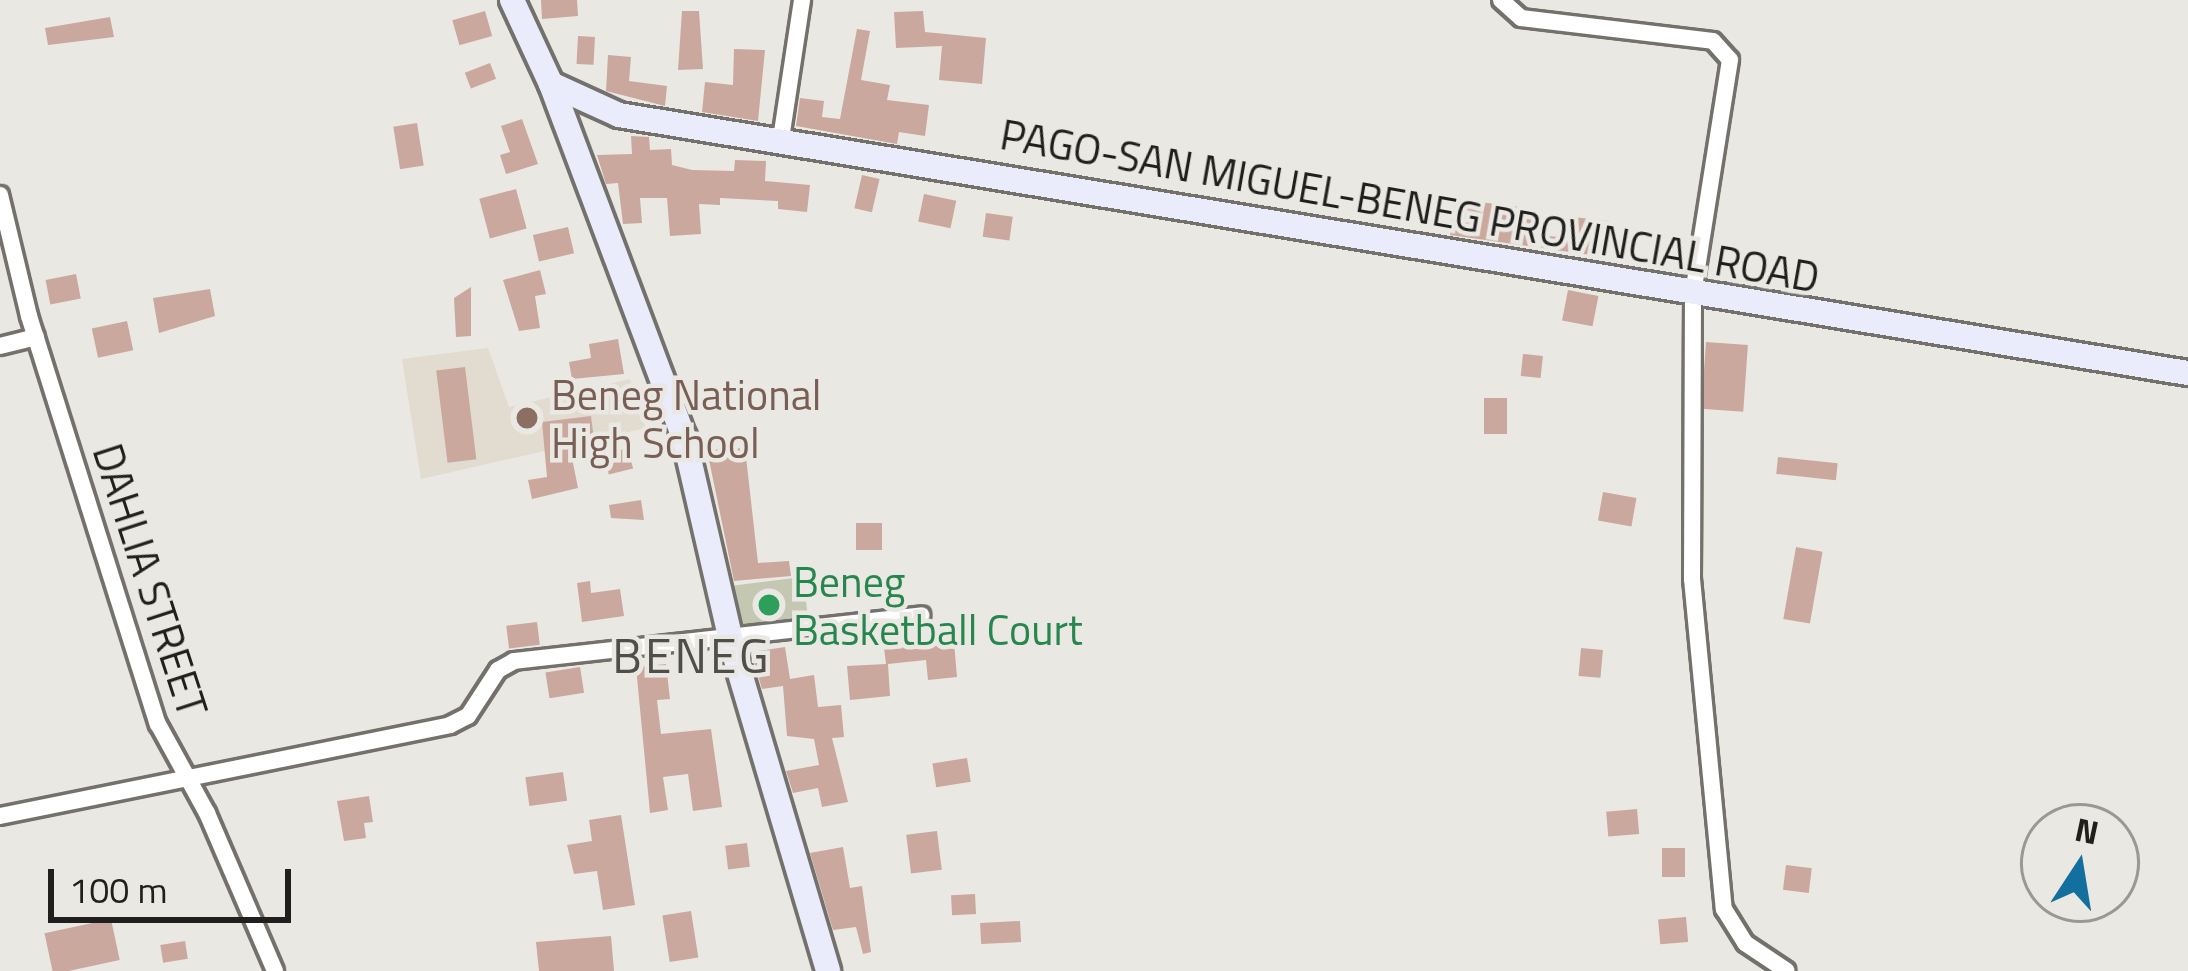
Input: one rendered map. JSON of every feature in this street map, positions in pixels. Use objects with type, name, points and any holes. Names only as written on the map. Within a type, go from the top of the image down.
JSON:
[{"type":"main road","points":[[512,0],[551,84],[678,421],[730,638],[828,971]]},
{"type":"main road","points":[[551,84],[619,115]]},
{"type":"main road","points":[[571,135],[619,115]]},
{"type":"main road","name":"PAGO-SAN MIGUEL-BENEG PROVINCIAL ROAD","points":[[619,115],[2188,373]]},
{"type":"street","points":[[781,139],[802,0]]},
{"type":"street","points":[[1501,0],[1521,18],[1725,48],[1727,81],[1693,293],[1693,579],[1724,909],[1745,944],[1787,971]]},
{"type":"street","name":"DAHLIA STREET","points":[[0,195],[36,337],[158,724],[275,971]]},
{"type":"street","points":[[0,346],[36,337]]},
{"type":"street","points":[[0,816],[188,783],[450,725],[468,716],[498,670],[514,661],[921,615]]},
{"type":"shaded area","name":"Beneg National High School","points":[[488,348],[509,407],[630,379],[646,428],[421,479],[402,359]]},
{"type":"green space","name":"Beneg Basketball Court","points":[[803,577],[809,623],[734,632],[729,586]]},
{"type":"building","points":[[541,0],[577,0],[578,16],[542,19]]},
{"type":"building","points":[[485,11],[492,36],[459,45],[452,20]]},
{"type":"building","points":[[682,11],[699,11],[703,69],[678,70]]},
{"type":"building","points":[[923,11],[925,32],[986,38],[982,84],[939,80],[942,46],[896,48],[894,12]]},
{"type":"building","points":[[110,17],[114,37],[48,45],[45,28]]},
{"type":"building","points":[[857,29],[870,31],[861,80],[890,85],[887,100],[929,105],[925,136],[899,132],[897,144],[796,126],[800,98],[824,101],[822,117],[840,119]]},
{"type":"building","points":[[578,36],[595,37],[594,65],[577,64]]},
{"type":"building","points":[[734,49],[765,50],[758,121],[702,112],[705,82],[733,85]]},
{"type":"building","points":[[608,55],[631,57],[629,81],[667,86],[665,106],[606,91]]},
{"type":"building","points":[[490,63],[496,79],[471,89],[465,73]]},
{"type":"building","points":[[522,119],[538,164],[506,174],[500,155],[510,152],[501,126]]},
{"type":"building","points":[[417,123],[424,165],[400,169],[393,127]]},
{"type":"building","points":[[631,136],[649,137],[650,150],[671,149],[672,165],[692,170],[734,171],[735,160],[766,161],[765,181],[810,185],[807,212],[778,209],[778,201],[720,198],[720,205],[699,204],[701,234],[670,236],[667,198],[640,198],[642,223],[623,224],[618,183],[606,184],[597,155],[632,154]]},
{"type":"building","points":[[862,175],[880,179],[872,212],[854,208]]},
{"type":"building","points":[[516,189],[527,229],[490,238],[479,199]]},
{"type":"building","points":[[924,194],[956,201],[950,228],[918,221]]},
{"type":"building","points":[[1456,199],[1535,209],[1532,235],[1561,237],[1564,216],[1609,221],[1605,257],[1450,235]]},
{"type":"building","points":[[986,213],[1013,217],[1009,241],[983,237]]},
{"type":"building","points":[[568,227],[574,253],[539,261],[533,235]]},
{"type":"building","points":[[540,270],[546,294],[535,296],[540,328],[519,331],[503,280]]},
{"type":"building","points":[[76,274],[81,299],[50,304],[46,280]]},
{"type":"building","points":[[471,287],[471,336],[456,337],[454,298]]},
{"type":"building","points":[[210,289],[215,316],[159,333],[153,298]]},
{"type":"building","points":[[1568,290],[1598,296],[1593,326],[1562,320]]},
{"type":"building","points":[[127,321],[133,350],[98,358],[92,328]]},
{"type":"building","points":[[618,339],[624,374],[572,379],[569,362],[591,358],[589,344]]},
{"type":"building","points":[[1706,342],[1748,345],[1743,412],[1701,409]]},
{"type":"building","points":[[1523,354],[1543,356],[1541,378],[1521,376]]},
{"type":"building","points":[[465,367],[476,459],[448,463],[436,371]]},
{"type":"building","points":[[1484,398],[1507,398],[1507,434],[1484,434]]},
{"type":"building","points":[[591,416],[594,440],[569,443],[578,488],[532,499],[528,480],[547,477],[542,422]]},
{"type":"building","points":[[628,448],[633,468],[609,474],[604,454]]},
{"type":"building","points":[[745,448],[758,563],[789,561],[791,576],[734,581],[707,450]]},
{"type":"building","points":[[1778,457],[1838,463],[1836,480],[1776,474]]},
{"type":"building","points":[[1603,492],[1636,498],[1631,526],[1598,521]]},
{"type":"building","points":[[641,500],[644,520],[611,518],[609,505]]},
{"type":"building","points":[[856,523],[882,523],[882,550],[856,550]]},
{"type":"building","points":[[1796,547],[1823,552],[1810,624],[1783,619]]},
{"type":"building","points":[[590,581],[591,593],[620,589],[624,616],[582,622],[577,583]]},
{"type":"building","points":[[537,622],[540,645],[509,649],[506,626]]},
{"type":"building","points":[[954,642],[957,677],[928,680],[926,660],[888,664],[890,696],[850,700],[847,666],[886,664],[884,648]]},
{"type":"building","points":[[785,647],[790,679],[814,675],[818,707],[841,705],[844,737],[832,738],[848,802],[822,807],[818,788],[793,793],[786,771],[819,765],[814,739],[787,736],[783,686],[762,689],[751,652]]},
{"type":"building","points":[[1581,648],[1603,650],[1600,678],[1579,676]]},
{"type":"building","points":[[666,664],[670,699],[657,700],[661,734],[711,729],[722,807],[693,811],[688,774],[663,777],[668,810],[650,813],[636,667]]},
{"type":"building","points":[[580,667],[584,693],[549,698],[545,672]]},
{"type":"building","points":[[967,758],[971,782],[936,787],[932,763]]},
{"type":"building","points":[[563,772],[567,801],[529,806],[525,777]]},
{"type":"building","points":[[369,796],[373,822],[364,823],[366,838],[344,841],[337,801]]},
{"type":"building","points":[[1637,809],[1639,834],[1608,837],[1606,812]]},
{"type":"building","points":[[621,815],[635,905],[603,910],[597,871],[574,874],[567,845],[592,841],[589,820]]},
{"type":"building","points":[[937,831],[942,870],[911,873],[906,835]]},
{"type":"building","points":[[747,843],[750,867],[728,870],[725,846]]},
{"type":"building","points":[[843,847],[850,888],[862,886],[871,952],[863,954],[856,927],[833,930],[810,853]]},
{"type":"building","points":[[1662,848],[1685,848],[1685,877],[1662,877]]},
{"type":"building","points":[[1786,865],[1812,868],[1809,893],[1783,890]]},
{"type":"building","points":[[975,894],[976,914],[952,915],[951,895]]},
{"type":"building","points":[[691,911],[698,957],[670,962],[662,916]]},
{"type":"building","points":[[1686,917],[1688,942],[1660,944],[1658,919]]},
{"type":"building","points":[[111,919],[120,960],[53,971],[44,933]]},
{"type":"building","points":[[1020,921],[1021,942],[981,944],[980,923]]},
{"type":"building","points":[[611,936],[614,971],[539,971],[536,942]]},
{"type":"building","points":[[185,941],[188,959],[163,963],[160,945]]},
{"type":"place","name":"Beneg National High School","points":[[527,418]]},
{"type":"place","name":"Beneg Basketball Court","points":[[769,605]]},
{"type":"district","name":"BENEG","points":[[692,656]]}]
